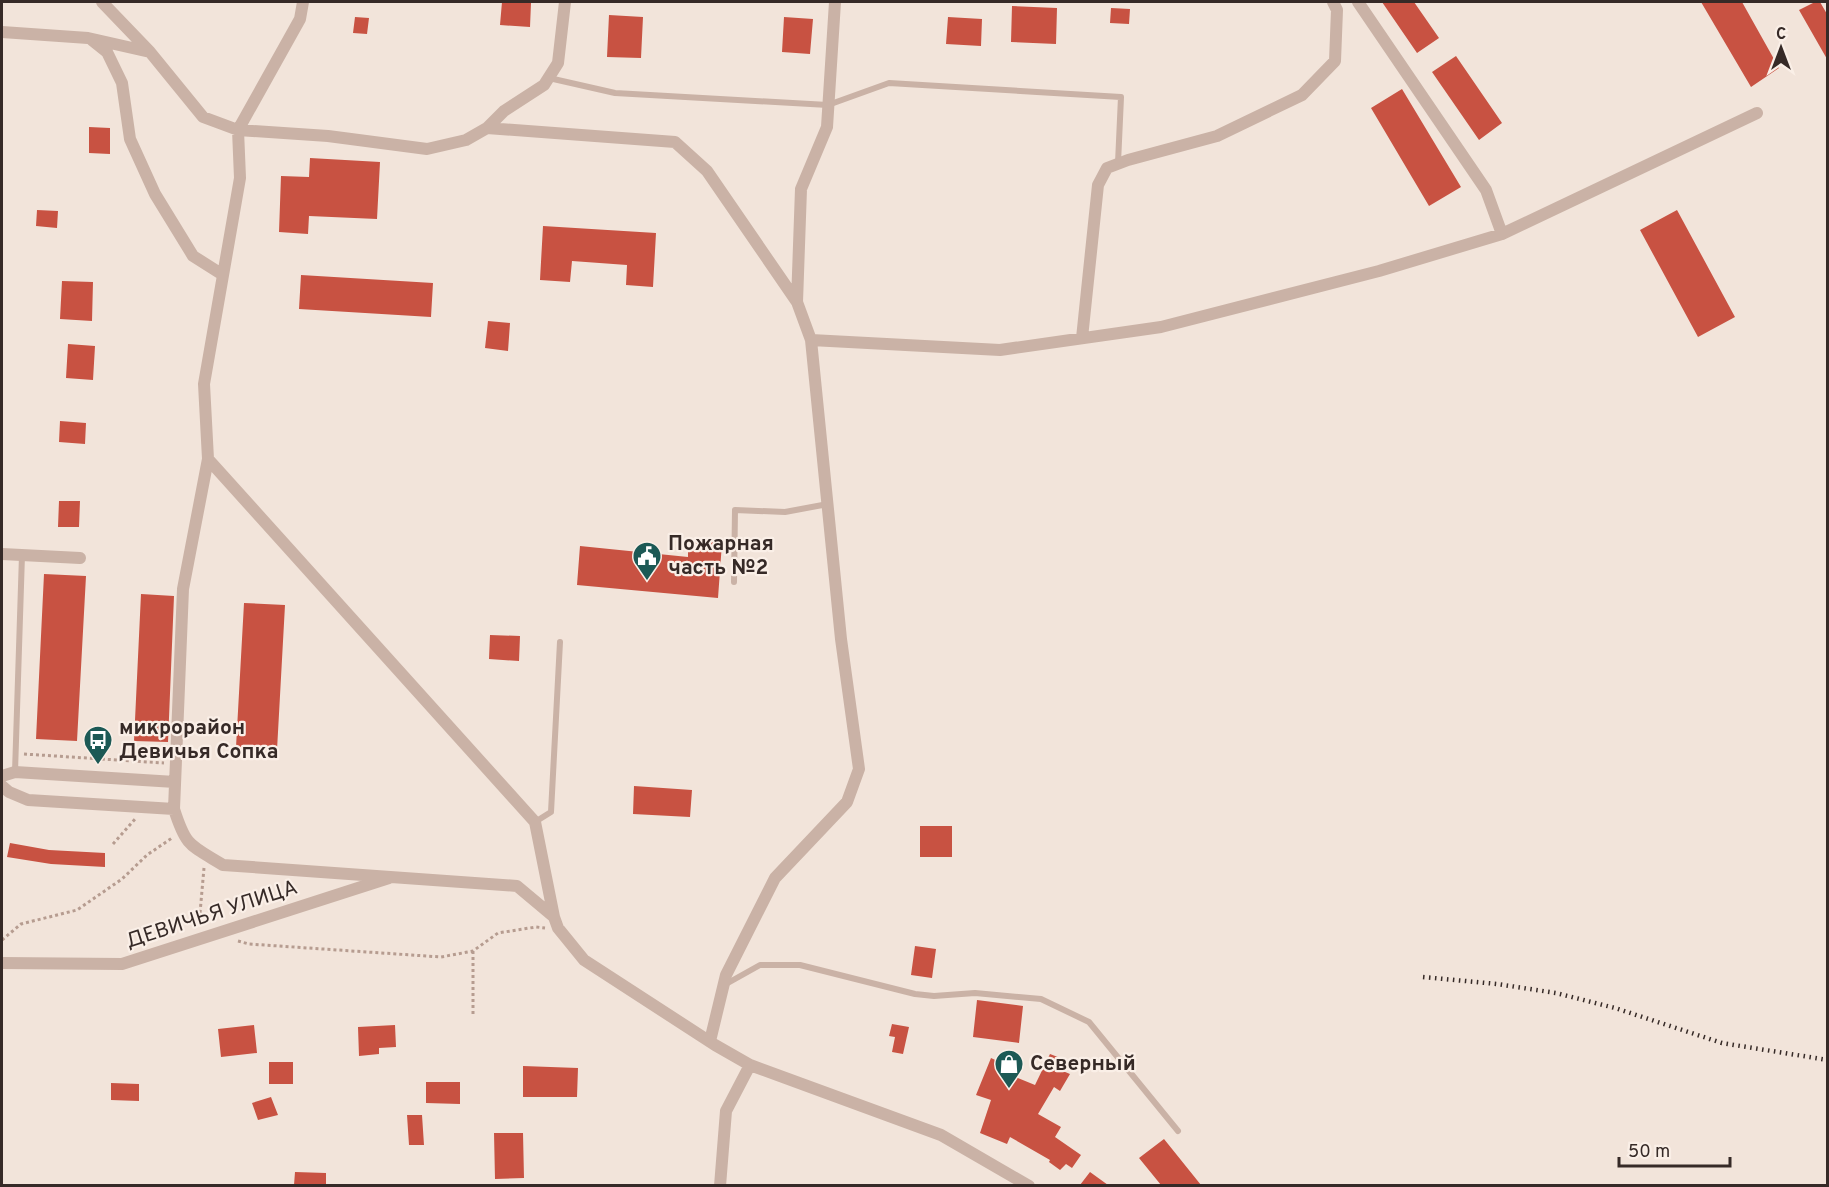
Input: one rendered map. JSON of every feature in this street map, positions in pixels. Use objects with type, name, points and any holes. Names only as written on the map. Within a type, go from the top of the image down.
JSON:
[{"type":"street","points":[[102,2],[150,52],[203,117],[237,130],[328,136],[428,149],[466,141],[487,128],[504,111],[544,85],[558,63],[565,2]]},
{"type":"street","points":[[303,2],[300,20],[237,130],[240,178],[204,384],[208,459],[183,589],[174,809],[181,831],[191,846],[223,865],[517,886],[556,923],[584,960],[750,1065],[941,1135],[1029,1185]]},
{"type":"street","points":[[797,302],[801,189],[827,127],[835,2]]},
{"type":"street","points":[[1082,338],[1098,184],[1107,168],[1217,136],[1302,95],[1335,61],[1337,10],[1333,2]]},
{"type":"street","points":[[1358,2],[1486,190],[1502,234]]},
{"type":"street","points":[[2,32],[88,38],[150,52]]},
{"type":"street","points":[[88,38],[107,52],[122,83],[130,139],[155,194],[193,256],[224,275]]},
{"type":"street","points":[[811,340],[1000,350],[1161,327],[1379,271],[1502,234],[1757,112]]},
{"type":"street","points":[[487,128],[675,142],[707,171],[797,302],[811,340],[842,639],[859,769],[847,802],[775,879],[726,975],[710,1041]]},
{"type":"street","points":[[208,459],[535,822],[556,923]]},
{"type":"street","points":[[2,554],[80,558]]},
{"type":"street","points":[[2,776],[15,772],[175,782]]},
{"type":"street","points":[[2,786],[9,792],[28,800],[174,809]]},
{"type":"street","name":"ДЕВИЧЬЯ УЛИЦА","points":[[2,963],[122,964],[395,876]]},
{"type":"street","points":[[720,1185],[726,1111],[750,1065]]},
{"type":"lane","points":[[549,77],[615,93],[828,105],[889,83],[1121,97],[1118,164]]},
{"type":"lane","points":[[734,582],[735,510],[785,512],[828,504]]},
{"type":"lane","points":[[15,772],[22,555]]},
{"type":"lane","points":[[535,822],[551,812],[560,642]]},
{"type":"lane","points":[[722,987],[760,965],[800,965],[915,994],[934,996],[975,993],[1041,999],[1089,1022],[1178,1131]]},
{"type":"path","points":[[15,753],[175,764]]},
{"type":"path","points":[[2,940],[21,924],[77,910],[122,879],[147,855],[181,831]]},
{"type":"path","points":[[205,854],[200,913],[214,935],[249,944],[441,957],[472,951],[498,933],[556,923]]},
{"type":"path","points":[[472,951],[473,1016]]},
{"type":"building","points":[[502,2],[531,3],[530,27],[500,25]]},
{"type":"building","points":[[1382,2],[1414,2],[1439,38],[1417,53]]},
{"type":"building","points":[[1701,2],[1742,2],[1779,68],[1751,87]]},
{"type":"building","points":[[1820,2],[1827,14],[1827,59],[1799,10]]},
{"type":"building","points":[[1012,6],[1057,8],[1056,44],[1011,42]]},
{"type":"building","points":[[1111,8],[1130,9],[1129,24],[1110,23]]},
{"type":"building","points":[[609,15],[643,17],[641,58],[607,57]]},
{"type":"building","points":[[355,17],[369,18],[367,34],[353,33]]},
{"type":"building","points":[[784,17],[813,19],[810,54],[782,52]]},
{"type":"building","points":[[948,17],[982,19],[981,46],[946,44]]},
{"type":"building","points":[[1456,56],[1502,123],[1479,140],[1432,72]]},
{"type":"building","points":[[1402,89],[1461,187],[1429,206],[1371,108]]},
{"type":"building","points":[[89,127],[110,128],[110,154],[89,153]]},
{"type":"building","points":[[310,158],[380,162],[377,219],[309,216],[308,234],[279,232],[281,176],[309,177]]},
{"type":"building","points":[[37,210],[58,211],[57,228],[36,226]]},
{"type":"building","points":[[1677,210],[1735,317],[1698,337],[1640,230]]},
{"type":"building","points":[[543,226],[656,233],[653,287],[626,285],[627,265],[572,261],[570,282],[540,280]]},
{"type":"building","points":[[301,275],[433,283],[431,317],[299,309]]},
{"type":"building","points":[[62,281],[93,282],[92,321],[60,319]]},
{"type":"building","points":[[488,321],[510,323],[508,351],[485,348]]},
{"type":"building","points":[[68,344],[95,346],[93,380],[66,378]]},
{"type":"building","points":[[60,421],[86,423],[85,444],[59,442]]},
{"type":"building","points":[[59,501],[80,501],[79,527],[58,527]]},
{"type":"building","name":"Пожарная часть №2","points":[[688,540],[722,543],[718,598],[577,585],[580,546],[688,557]]},
{"type":"building","points":[[44,574],[86,576],[77,741],[36,739]]},
{"type":"building","points":[[141,594],[174,596],[168,742],[134,741]]},
{"type":"building","points":[[244,603],[285,605],[277,750],[236,747]]},
{"type":"building","points":[[490,635],[520,636],[519,661],[489,659]]},
{"type":"building","points":[[634,786],[692,790],[690,817],[633,814]]},
{"type":"building","points":[[920,826],[952,826],[952,857],[920,857]]},
{"type":"building","points":[[10,843],[49,850],[105,853],[105,867],[51,864],[7,857]]},
{"type":"building","points":[[915,946],[936,949],[932,978],[911,975]]},
{"type":"building","points":[[977,1000],[1023,1006],[1019,1043],[973,1037]]},
{"type":"building","points":[[892,1024],[909,1027],[903,1054],[892,1052],[895,1037],[889,1036]]},
{"type":"building","points":[[254,1025],[257,1053],[221,1057],[218,1029]]},
{"type":"building","points":[[395,1025],[396,1047],[379,1048],[379,1054],[359,1056],[358,1027]]},
{"type":"building","points":[[1050,1054],[1063,1059],[1058,1069],[1070,1074],[1060,1091],[1054,1087],[1038,1114],[1061,1127],[1055,1137],[1081,1155],[1072,1168],[1066,1164],[1060,1170],[1049,1162],[1050,1160],[1010,1137],[1007,1144],[980,1133],[991,1100],[976,1095],[991,1058],[1004,1064],[1001,1071],[1035,1085]]},
{"type":"building","points":[[269,1062],[293,1062],[293,1084],[269,1084]]},
{"type":"building","points":[[523,1066],[578,1068],[577,1097],[523,1097]]},
{"type":"building","points":[[426,1082],[460,1082],[460,1104],[426,1103]]},
{"type":"building","points":[[111,1083],[139,1084],[139,1101],[111,1100]]},
{"type":"building","points":[[271,1097],[278,1115],[258,1120],[252,1103]]},
{"type":"building","points":[[407,1115],[422,1115],[424,1145],[409,1145]]},
{"type":"building","points":[[494,1133],[523,1133],[524,1178],[495,1179]]},
{"type":"building","points":[[1164,1139],[1201,1185],[1161,1185],[1139,1158]]},
{"type":"building","points":[[295,1172],[326,1173],[326,1185],[294,1185]]},
{"type":"building","points":[[1090,1172],[1108,1185],[1080,1185]]},
{"type":"railway","points":[[1423,977],[1497,984],[1556,993],[1615,1008],[1722,1043],[1828,1060]]},
{"type":"place","name":"Пожарная часть №2","points":[[647,582]]},
{"type":"place","name":"микрорайон Девичья Сопка","points":[[98,766]]},
{"type":"place","name":"Северный","points":[[1009,1090]]}]
